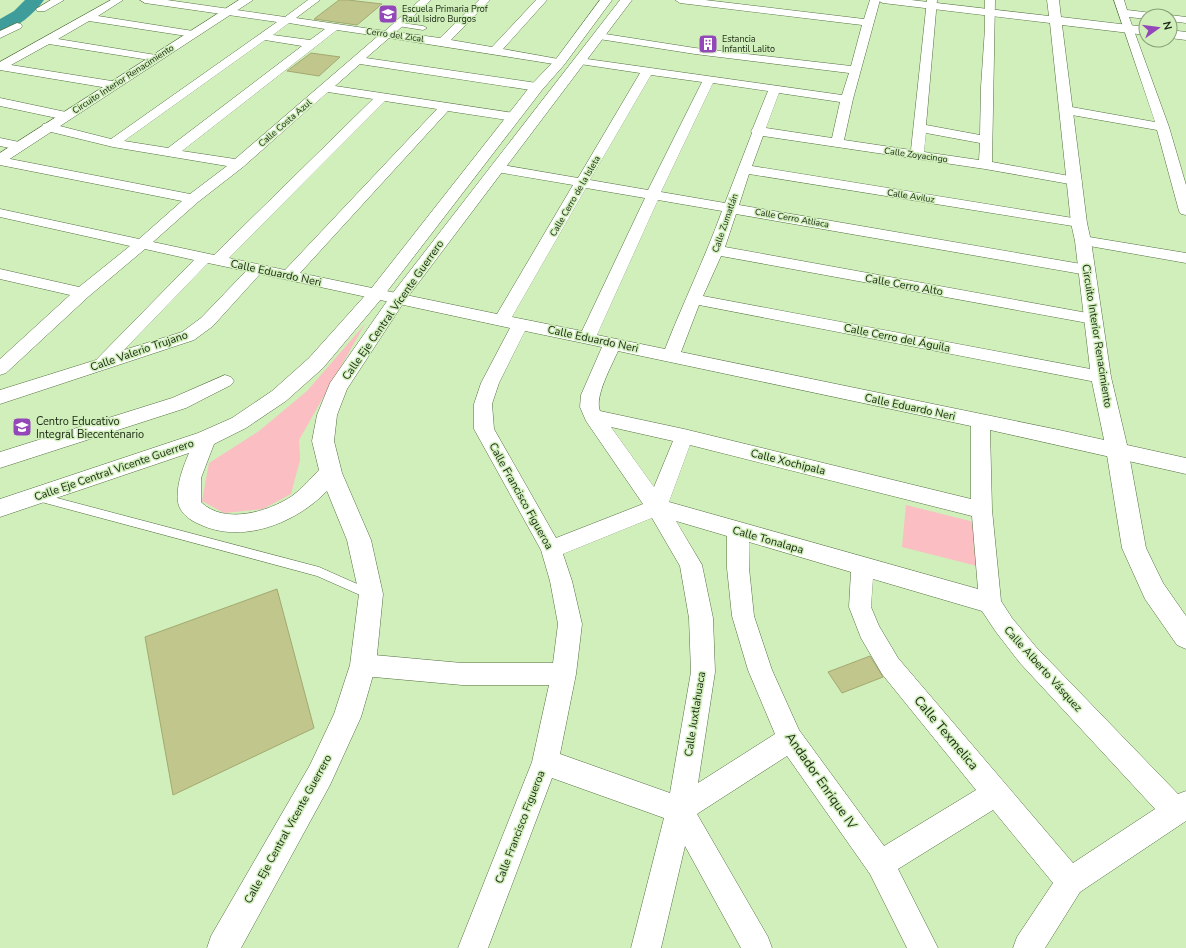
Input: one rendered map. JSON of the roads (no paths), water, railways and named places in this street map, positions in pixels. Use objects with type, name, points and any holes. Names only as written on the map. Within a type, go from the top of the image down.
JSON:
[{"type":"main road","name":"Circuito Interior Renacimiento","points":[[0,160],[48,127],[247,0]]},
{"type":"main road","name":"Calle Eje Central Vicente Guerrero","points":[[223,948],[320,775],[347,717],[364,665],[371,594],[359,540],[331,473],[323,441],[327,415],[334,395],[337,388],[398,298],[497,168],[570,61],[606,0]]},
{"type":"main road","name":"Calle Eje Central Vicente Guerrero","points":[[0,508],[37,497],[205,439],[239,423],[279,396],[316,363],[376,294],[538,87],[599,36],[626,0]]},
{"type":"main road","points":[[883,0],[932,3],[991,13],[1138,30]]},
{"type":"main road","name":"Circuito Interior Renacimiento","points":[[1053,0],[1079,223],[1083,242],[1101,377],[1117,449],[1134,548],[1154,592],[1186,637]]},
{"type":"main road","points":[[205,439],[190,478],[190,505],[201,515],[221,523],[237,524],[276,515],[300,502],[331,473]]},
{"type":"street","points":[[41,9],[59,0]]},
{"type":"street","points":[[0,67],[118,0]]},
{"type":"street","name":"Cerro del Zical","points":[[145,0],[443,42],[495,51],[846,99]]},
{"type":"street","points":[[113,143],[315,0]]},
{"type":"street","name":"Calle Costa Azul","points":[[0,369],[82,293],[142,244],[193,199],[238,164],[426,0]]},
{"type":"street","points":[[443,42],[485,0]]},
{"type":"street","points":[[495,51],[542,0]]},
{"type":"street","points":[[680,0],[868,24]]},
{"type":"street","points":[[837,144],[846,99],[875,0]]},
{"type":"street","points":[[985,165],[987,140],[986,78],[991,13],[990,0]]},
{"type":"street","points":[[1119,0],[1163,127],[1186,211]]},
{"type":"street","points":[[917,156],[932,3]]},
{"type":"street","points":[[178,14],[190,7]]},
{"type":"street","points":[[1123,13],[1138,15]]},
{"type":"street","points":[[87,17],[193,34]]},
{"type":"street","points":[[155,28],[166,21]]},
{"type":"street","points":[[398,24],[423,28]]},
{"type":"street","points":[[0,35],[17,26]]},
{"type":"street","points":[[172,152],[334,27]]},
{"type":"street","points":[[599,36],[628,42],[855,70]]},
{"type":"street","points":[[264,37],[311,44]]},
{"type":"street","points":[[47,40],[156,58]]},
{"type":"street","points":[[356,60],[538,87]]},
{"type":"street","points":[[0,67],[114,85]]},
{"type":"street","name":"Calle Cerro de la Isleta","points":[[511,322],[584,182],[647,71]]},
{"type":"street","points":[[587,338],[708,80]]},
{"type":"street","points":[[325,88],[514,117]]},
{"type":"street","name":"Calle Zumatlán","points":[[671,356],[693,299],[716,250],[757,131],[775,89]]},
{"type":"street","points":[[100,364],[382,97]]},
{"type":"street","points":[[0,102],[66,116]]},
{"type":"street","points":[[288,276],[446,106]]},
{"type":"street","points":[[1066,110],[1163,127]]},
{"type":"street","points":[[48,127],[113,143],[238,164]]},
{"type":"street","points":[[919,128],[987,140]]},
{"type":"street","name":"Calle Zoyacingo","points":[[757,131],[985,165],[1075,181]]},
{"type":"street","points":[[0,142],[19,146]]},
{"type":"street","points":[[0,160],[193,199]]},
{"type":"street","name":"Calle Cerro Atliaca","points":[[497,168],[1086,270]]},
{"type":"street","name":"Calle Aviluz","points":[[744,169],[1079,223]]},
{"type":"street","name":"Calle Eduardo Neri","points":[[0,213],[288,276],[612,343],[980,422],[1117,449],[1186,466]]},
{"type":"street","points":[[1083,242],[1186,258]]},
{"type":"street","name":"Calle Cerro Alto","points":[[716,250],[1093,319]]},
{"type":"street","name":"Calle Valerio Trujano","points":[[0,397],[188,336],[207,322],[256,269]]},
{"type":"street","points":[[0,288],[8,276],[82,293]]},
{"type":"street","name":"Calle Cerro del Águila","points":[[693,299],[1101,377]]},
{"type":"street","name":"Calle Francisco Figueroa","points":[[473,948],[545,762],[564,674],[570,624],[561,581],[551,549],[484,429],[483,404],[511,322]]},
{"type":"street","name":"Calle Juxtlahuaca","points":[[612,343],[590,395],[589,407],[593,416],[657,507],[691,565],[702,618],[703,672],[680,810],[650,947]]},
{"type":"street","points":[[0,460],[179,403],[225,381]]},
{"type":"street","name":"Calle Xochipala","points":[[593,416],[684,436],[982,510]]},
{"type":"street","name":"Calle Alberto Vásquez","points":[[980,422],[982,510],[990,603],[1004,625],[1028,655],[1181,807]]},
{"type":"street","points":[[551,549],[657,507],[684,436]]},
{"type":"street","name":"Calle Tonalapa","points":[[657,507],[990,603]]},
{"type":"street","name":"Andador Enrique IV","points":[[738,531],[738,568],[742,616],[760,670],[790,739],[880,864],[923,948]]},
{"type":"street","name":"Calle Texmelica","points":[[862,566],[860,607],[869,631],[890,666],[1070,882]]},
{"type":"street","points":[[364,665],[462,674],[564,674]]},
{"type":"street","points":[[680,810],[790,739]]},
{"type":"street","points":[[545,762],[680,810],[757,948]]},
{"type":"street","points":[[880,864],[996,793]]},
{"type":"street","points":[[1028,948],[1070,882],[1181,807]]},
{"type":"lane","points":[[37,497],[319,572],[371,594]]},
{"type":"waterway","points":[[0,27],[20,15],[35,0]]},
{"type":"place","name":"Escuela Primaria Prof Raul Isidro Burgos","points":[[388,14]]},
{"type":"place","name":"Estancia Infantil Lalito","points":[[708,44]]},
{"type":"place","name":"Centro Educativo Integral Biecentenario","points":[[22,427]]}]
